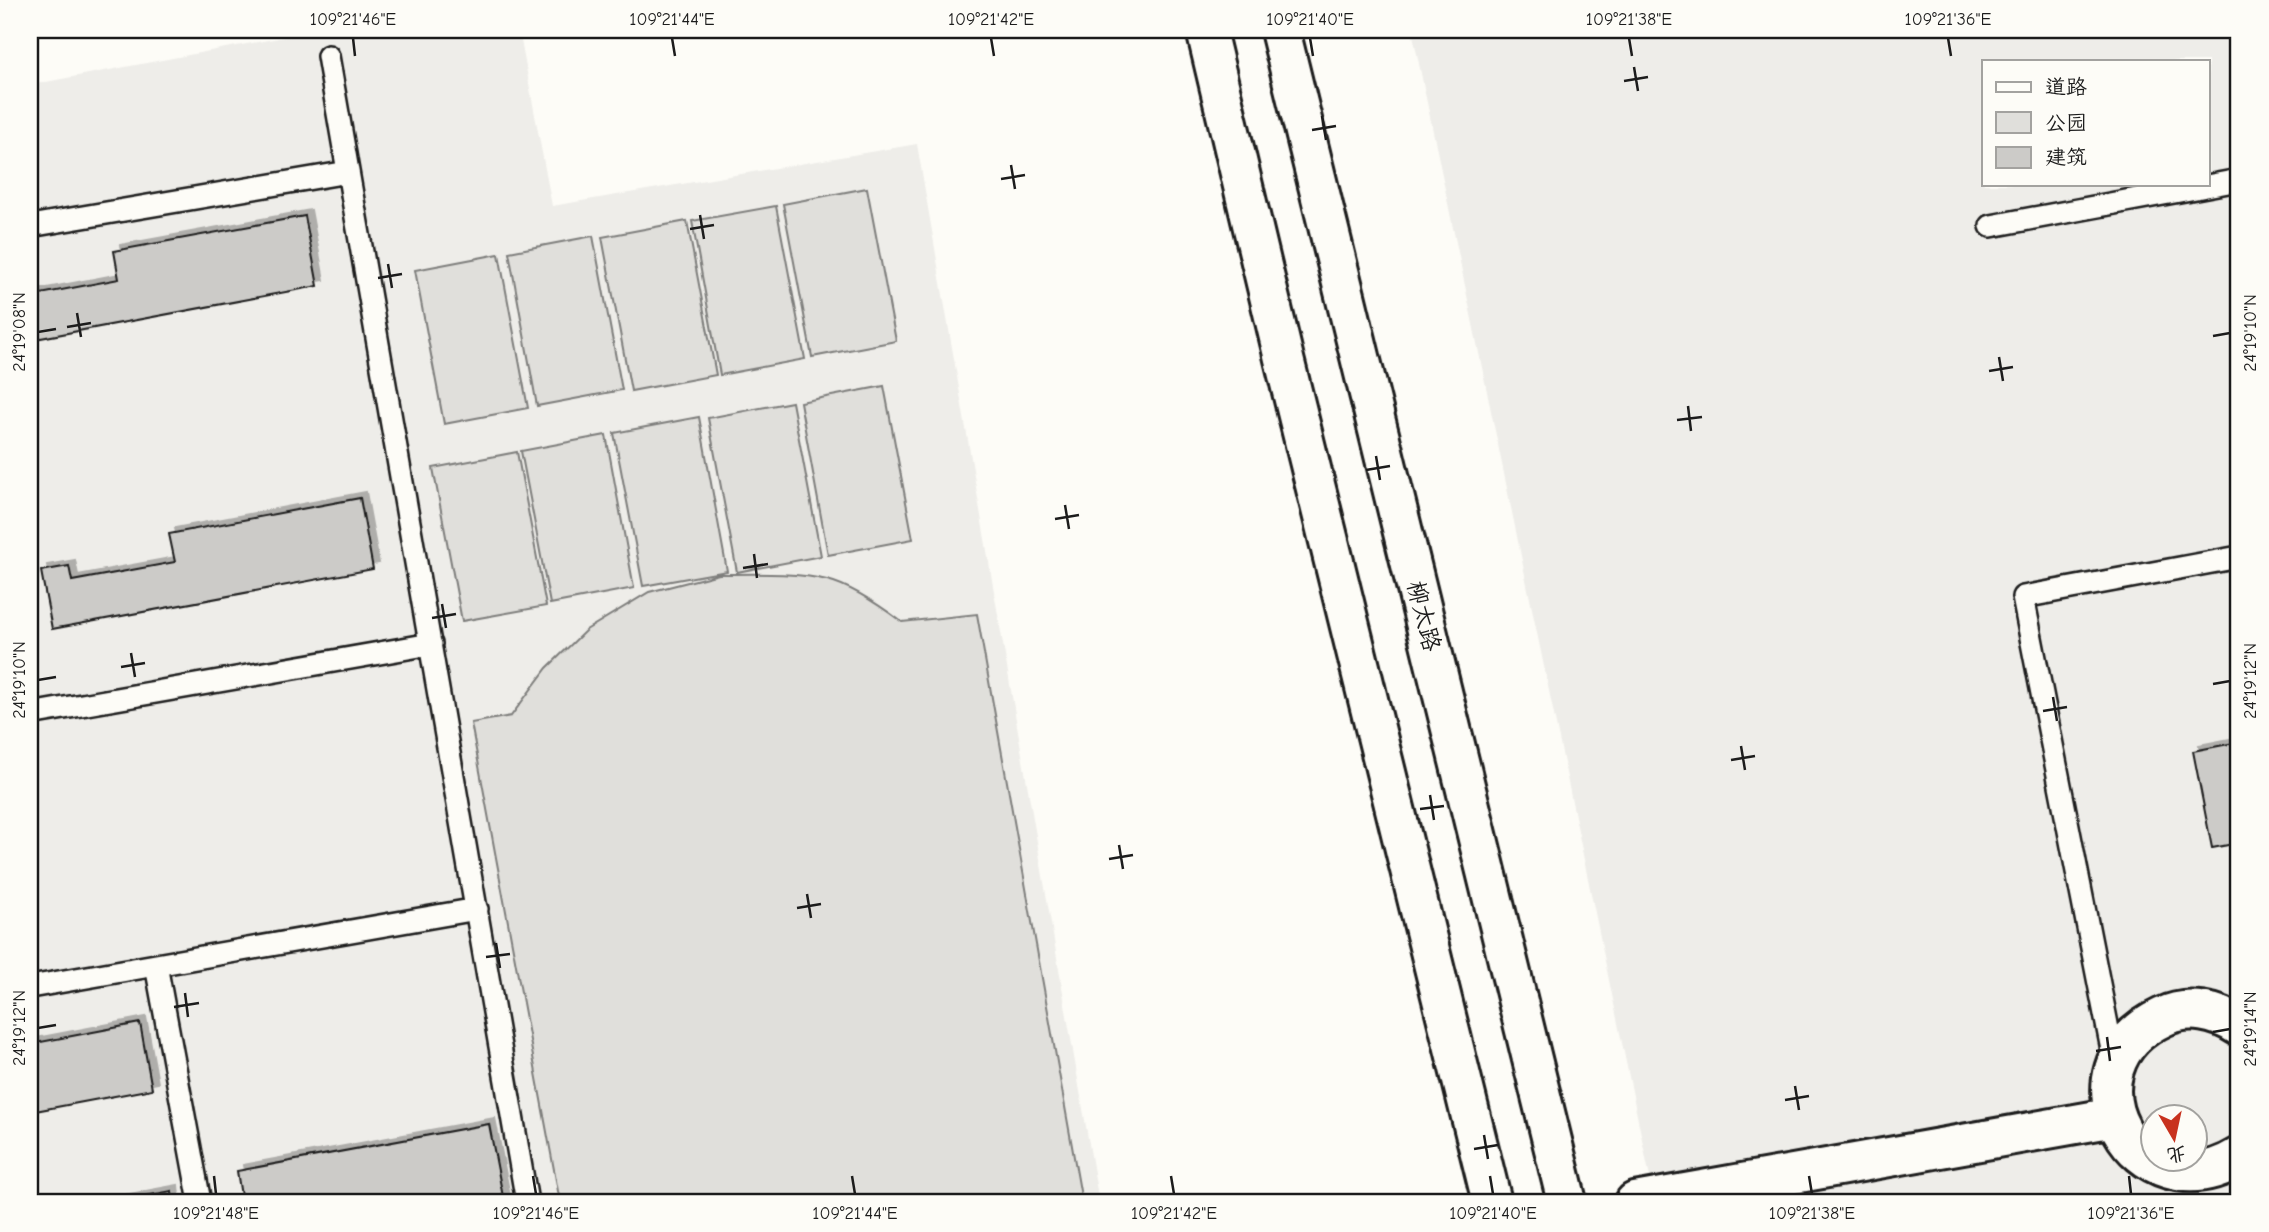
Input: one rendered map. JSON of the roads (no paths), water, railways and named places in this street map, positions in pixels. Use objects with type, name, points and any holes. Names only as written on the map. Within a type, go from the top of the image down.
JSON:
[{"type":"main road","points":[[1206,30],[1288,377],[1492,1202]]},
{"type":"main road","name":"柳太路","points":[[1280,30],[1567,1202]]},
{"type":"main road","points":[[2239,1026],[2225,1017],[2198,1010],[2172,1013],[2147,1024],[2128,1041],[2115,1065],[2111,1091],[2115,1117],[2127,1140],[2146,1158],[2170,1170],[2196,1173],[2223,1167],[2239,1157]]},
{"type":"main road","points":[[1635,1202],[2115,1117]]},
{"type":"lane","points":[[328,57],[527,1202]]},
{"type":"lane","points":[[30,226],[348,172]]},
{"type":"lane","points":[[2210,185],[2239,180]]},
{"type":"lane","points":[[1991,226],[2207,186]]},
{"type":"lane","points":[[2115,1065],[2023,597],[2239,557]]},
{"type":"lane","points":[[30,714],[431,644]]},
{"type":"lane","points":[[30,987],[477,909]]},
{"type":"lane","points":[[156,965],[200,1202]]}]
